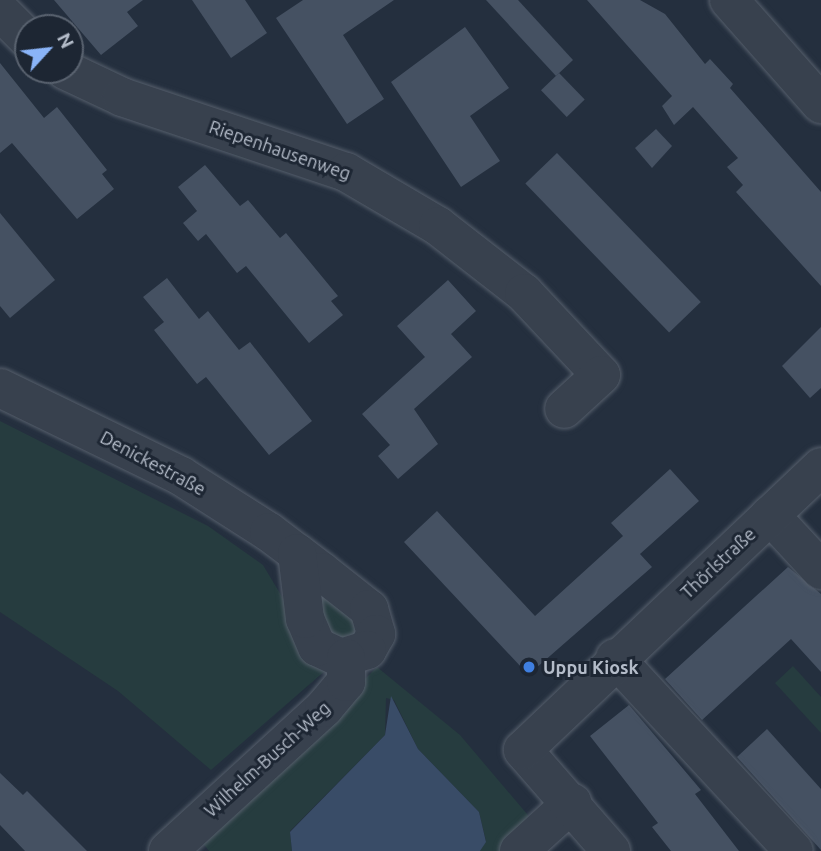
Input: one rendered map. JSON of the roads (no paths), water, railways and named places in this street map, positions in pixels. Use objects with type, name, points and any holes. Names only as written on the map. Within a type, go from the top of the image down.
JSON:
[{"type":"street","points":[[729,0],[821,104]]},
{"type":"street","points":[[0,11],[14,25]]},
{"type":"street","name":"Riepenhausenweg","points":[[84,79],[122,97],[297,153],[375,186],[494,267],[601,376],[564,409]]},
{"type":"street","name":"Denickestraße","points":[[0,388],[180,476],[297,553],[369,609],[374,640],[367,650],[346,658]]},
{"type":"street","name":"Thörlstraße","points":[[572,803],[523,750],[615,658],[821,467]]},
{"type":"street","points":[[770,515],[821,570]]},
{"type":"street","points":[[297,553],[309,634],[322,651],[346,658]]},
{"type":"street","name":"Wilhelm-Busch-Weg","points":[[168,851],[333,698],[349,675],[346,658]]},
{"type":"street","points":[[615,658],[794,851]]},
{"type":"street","points":[[519,851],[572,803],[611,851]]},
{"type":"water","points":[[391,696],[418,749],[479,812],[486,842],[480,851],[292,851],[290,832],[385,735]]},
{"type":"place","name":"Uppu Kiosk","points":[[529,667]]}]
